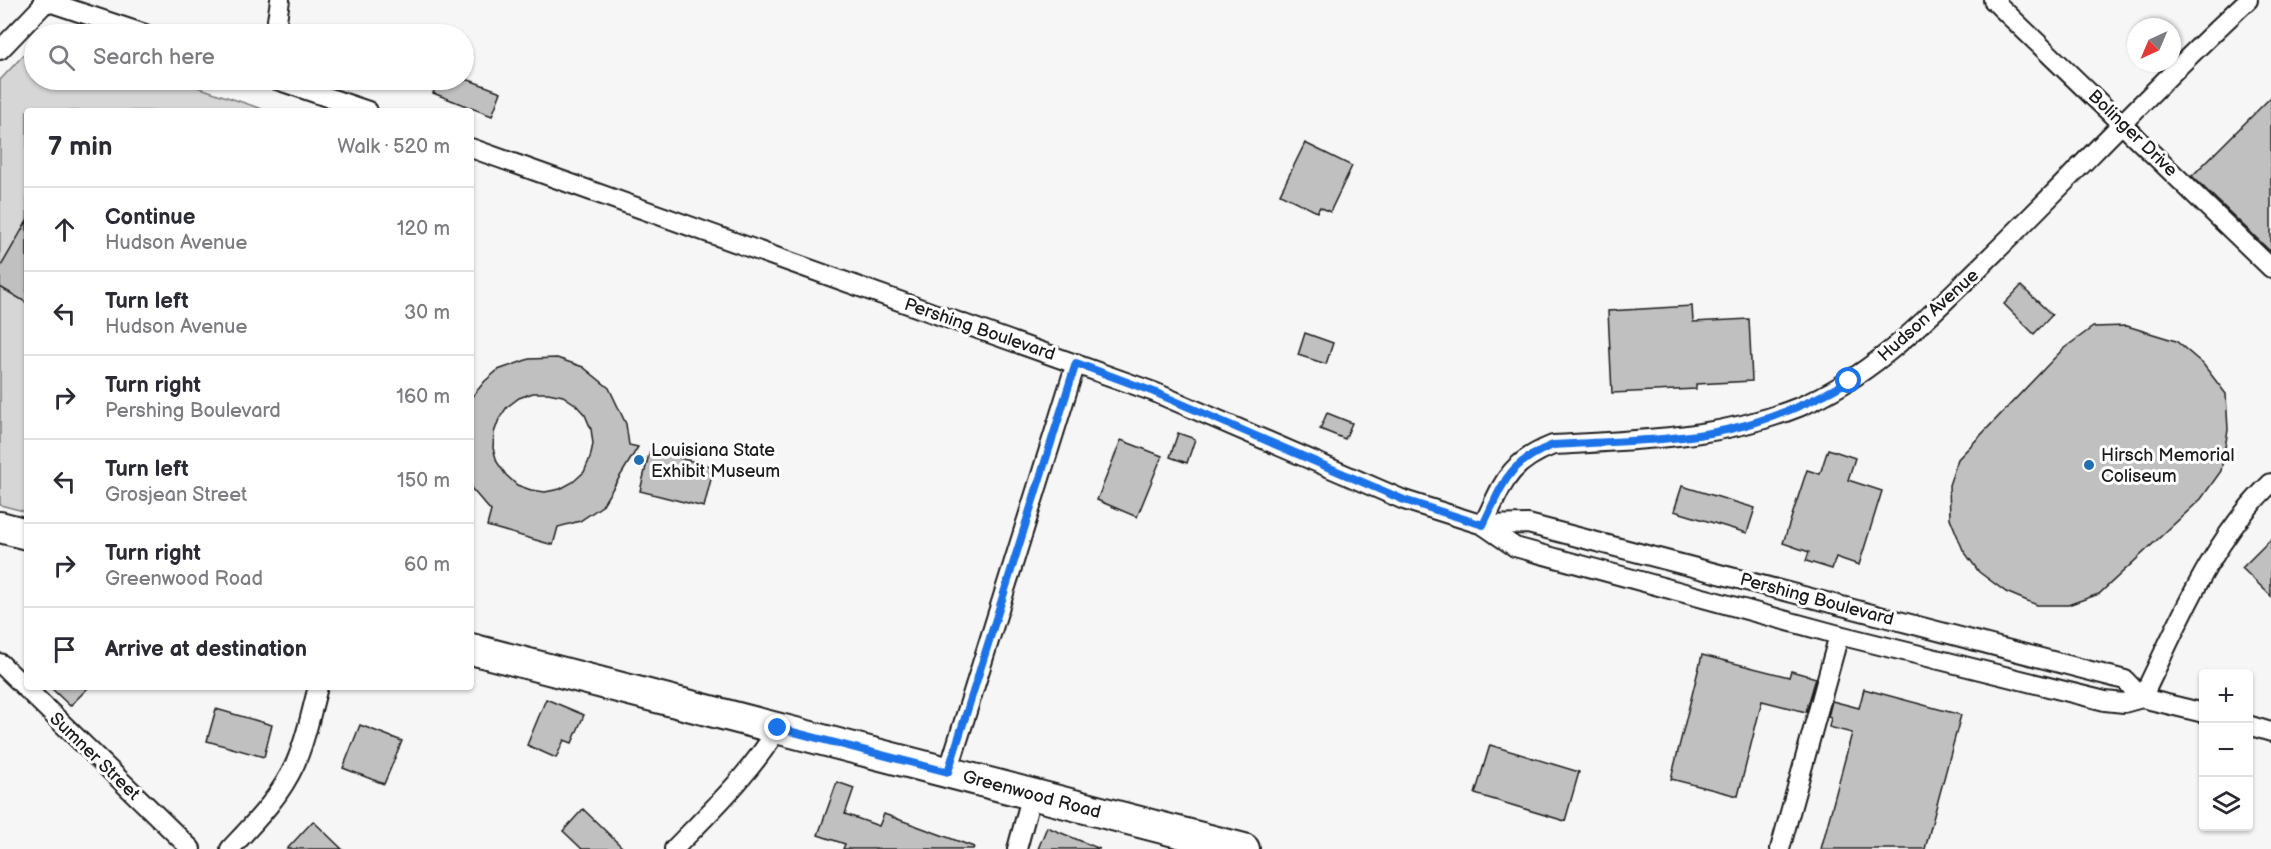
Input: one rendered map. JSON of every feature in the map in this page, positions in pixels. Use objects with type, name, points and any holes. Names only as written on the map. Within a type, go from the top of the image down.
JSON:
[{"type":"main road","points":[[0,527],[24,533]]},
{"type":"main road","name":"Greenwood Road","points":[[474,650],[1244,849]]},
{"type":"street","points":[[276,24],[280,0]]},
{"type":"street","name":"Bolinger Drive","points":[[1993,0],[2271,268]]},
{"type":"street","name":"Hudson Avenue","points":[[1483,525],[1505,479],[1518,463],[1534,452],[1553,445],[1680,437],[1725,430],[1798,407],[1849,381],[1884,357],[1905,339],[2248,0]]},
{"type":"street","points":[[0,50],[45,1],[115,24]]},
{"type":"street","points":[[306,90],[359,108]]},
{"type":"street","name":"Pershing Boulevard","points":[[474,149],[1154,392],[1404,500],[1483,525],[1515,547],[1839,635],[2105,701],[2124,702],[2142,698],[2199,712]]},
{"type":"street","points":[[948,772],[1076,363]]},
{"type":"street","points":[[2142,698],[2210,561],[2233,525],[2271,483]]},
{"type":"street","name":"Pershing Boulevard","points":[[1483,525],[1528,524],[2126,680],[2142,698]]},
{"type":"street","points":[[1780,849],[1839,635]]},
{"type":"street","name":"Sumner Street","points":[[0,663],[24,686]]},
{"type":"street","name":"Sumner Street","points":[[28,690],[191,849]]},
{"type":"street","points":[[230,849],[260,817],[286,782],[304,741],[317,690]]},
{"type":"street","points":[[2253,727],[2271,732]]},
{"type":"street","points":[[674,849],[744,777],[763,753],[778,728]]},
{"type":"street","points":[[1017,849],[1032,794]]},
{"type":"shaded area","points":[[24,55],[24,90],[206,90],[259,108],[24,108],[24,511],[0,505],[0,80]]},
{"type":"building","points":[[474,82],[501,92],[492,116],[433,93],[434,90],[474,90]]},
{"type":"building","points":[[2271,97],[2271,252],[2192,176]]},
{"type":"building","points":[[1305,143],[1352,166],[1330,212],[1320,207],[1317,212],[1280,194]]},
{"type":"building","points":[[24,226],[24,301],[0,287],[0,268]]},
{"type":"building","points":[[2021,286],[2052,315],[2034,334],[2004,304]]},
{"type":"building","points":[[1692,306],[1693,322],[1749,319],[1752,381],[1696,384],[1696,389],[1612,393],[1608,311]]},
{"type":"building","name":"Hirsch Memorial Coliseum","points":[[2127,326],[2176,341],[2203,364],[2226,394],[2228,430],[2221,471],[2201,499],[2099,594],[2068,605],[2037,605],[2006,592],[1979,572],[1963,550],[1950,518],[1949,485],[1958,459],[2063,349],[2093,327]]},
{"type":"building","points":[[1305,333],[1333,343],[1326,364],[1298,355]]},
{"type":"building","name":"Louisiana State Exhibit Museum","points":[[557,358],[583,367],[609,388],[626,424],[629,445],[638,447],[602,506],[580,521],[558,527],[553,545],[487,526],[491,511],[474,491],[474,394],[498,370],[529,359]],"holes":[[[533,393],[563,396],[585,415],[591,429],[593,444],[584,472],[573,482],[560,489],[545,492],[517,485],[497,462],[493,448],[494,433],[499,419],[507,407],[519,398]]]},
{"type":"building","points":[[1327,413],[1352,423],[1345,439],[1320,429]]},
{"type":"building","points":[[1178,433],[1195,439],[1187,463],[1170,457]]},
{"type":"building","points":[[1121,440],[1162,456],[1137,517],[1097,500]]},
{"type":"building","points":[[1828,449],[1855,458],[1848,480],[1882,491],[1859,565],[1836,557],[1832,569],[1806,561],[1809,552],[1783,543],[1807,470],[1820,474]]},
{"type":"building","points":[[650,450],[714,467],[704,507],[640,491]]},
{"type":"building","points":[[1682,486],[1755,508],[1747,533],[1674,511]]},
{"type":"building","points":[[2271,539],[2271,596],[2242,568]]},
{"type":"building","points":[[1702,655],[1789,677],[1791,671],[1816,678],[1806,712],[1762,701],[1738,796],[1671,779]]},
{"type":"building","points":[[1864,689],[1961,715],[1925,849],[1821,849],[1852,733],[1829,727],[1831,718],[1828,717],[1832,701],[1859,708]]},
{"type":"building","points":[[53,690],[86,690],[70,706]]},
{"type":"building","points":[[546,699],[584,715],[572,743],[564,740],[556,758],[527,745]]},
{"type":"building","points":[[216,709],[272,725],[264,757],[207,741]]},
{"type":"building","points":[[360,725],[402,741],[384,784],[343,768]]},
{"type":"building","points":[[1490,745],[1579,772],[1565,821],[1475,794]]},
{"type":"building","points":[[837,782],[854,788],[845,814],[879,826],[884,814],[974,847],[973,849],[843,849],[845,844],[818,835]]},
{"type":"building","points":[[583,809],[624,849],[582,849],[563,831]]},
{"type":"building","points":[[313,821],[342,849],[287,849]]},
{"type":"building","points":[[1047,827],[1100,849],[1038,849]]},
{"type":"place","name":"Louisiana State Exhibit Museum","points":[[639,460]]},
{"type":"place","name":"Hirsch Memorial Coliseum","points":[[2089,465]]},
{"type":"route","points":[[778,728],[948,772],[1076,363],[1154,392],[1404,500],[1483,525],[1505,479],[1518,463],[1534,452],[1553,445],[1680,437],[1725,430],[1798,407],[1849,381]]}]
